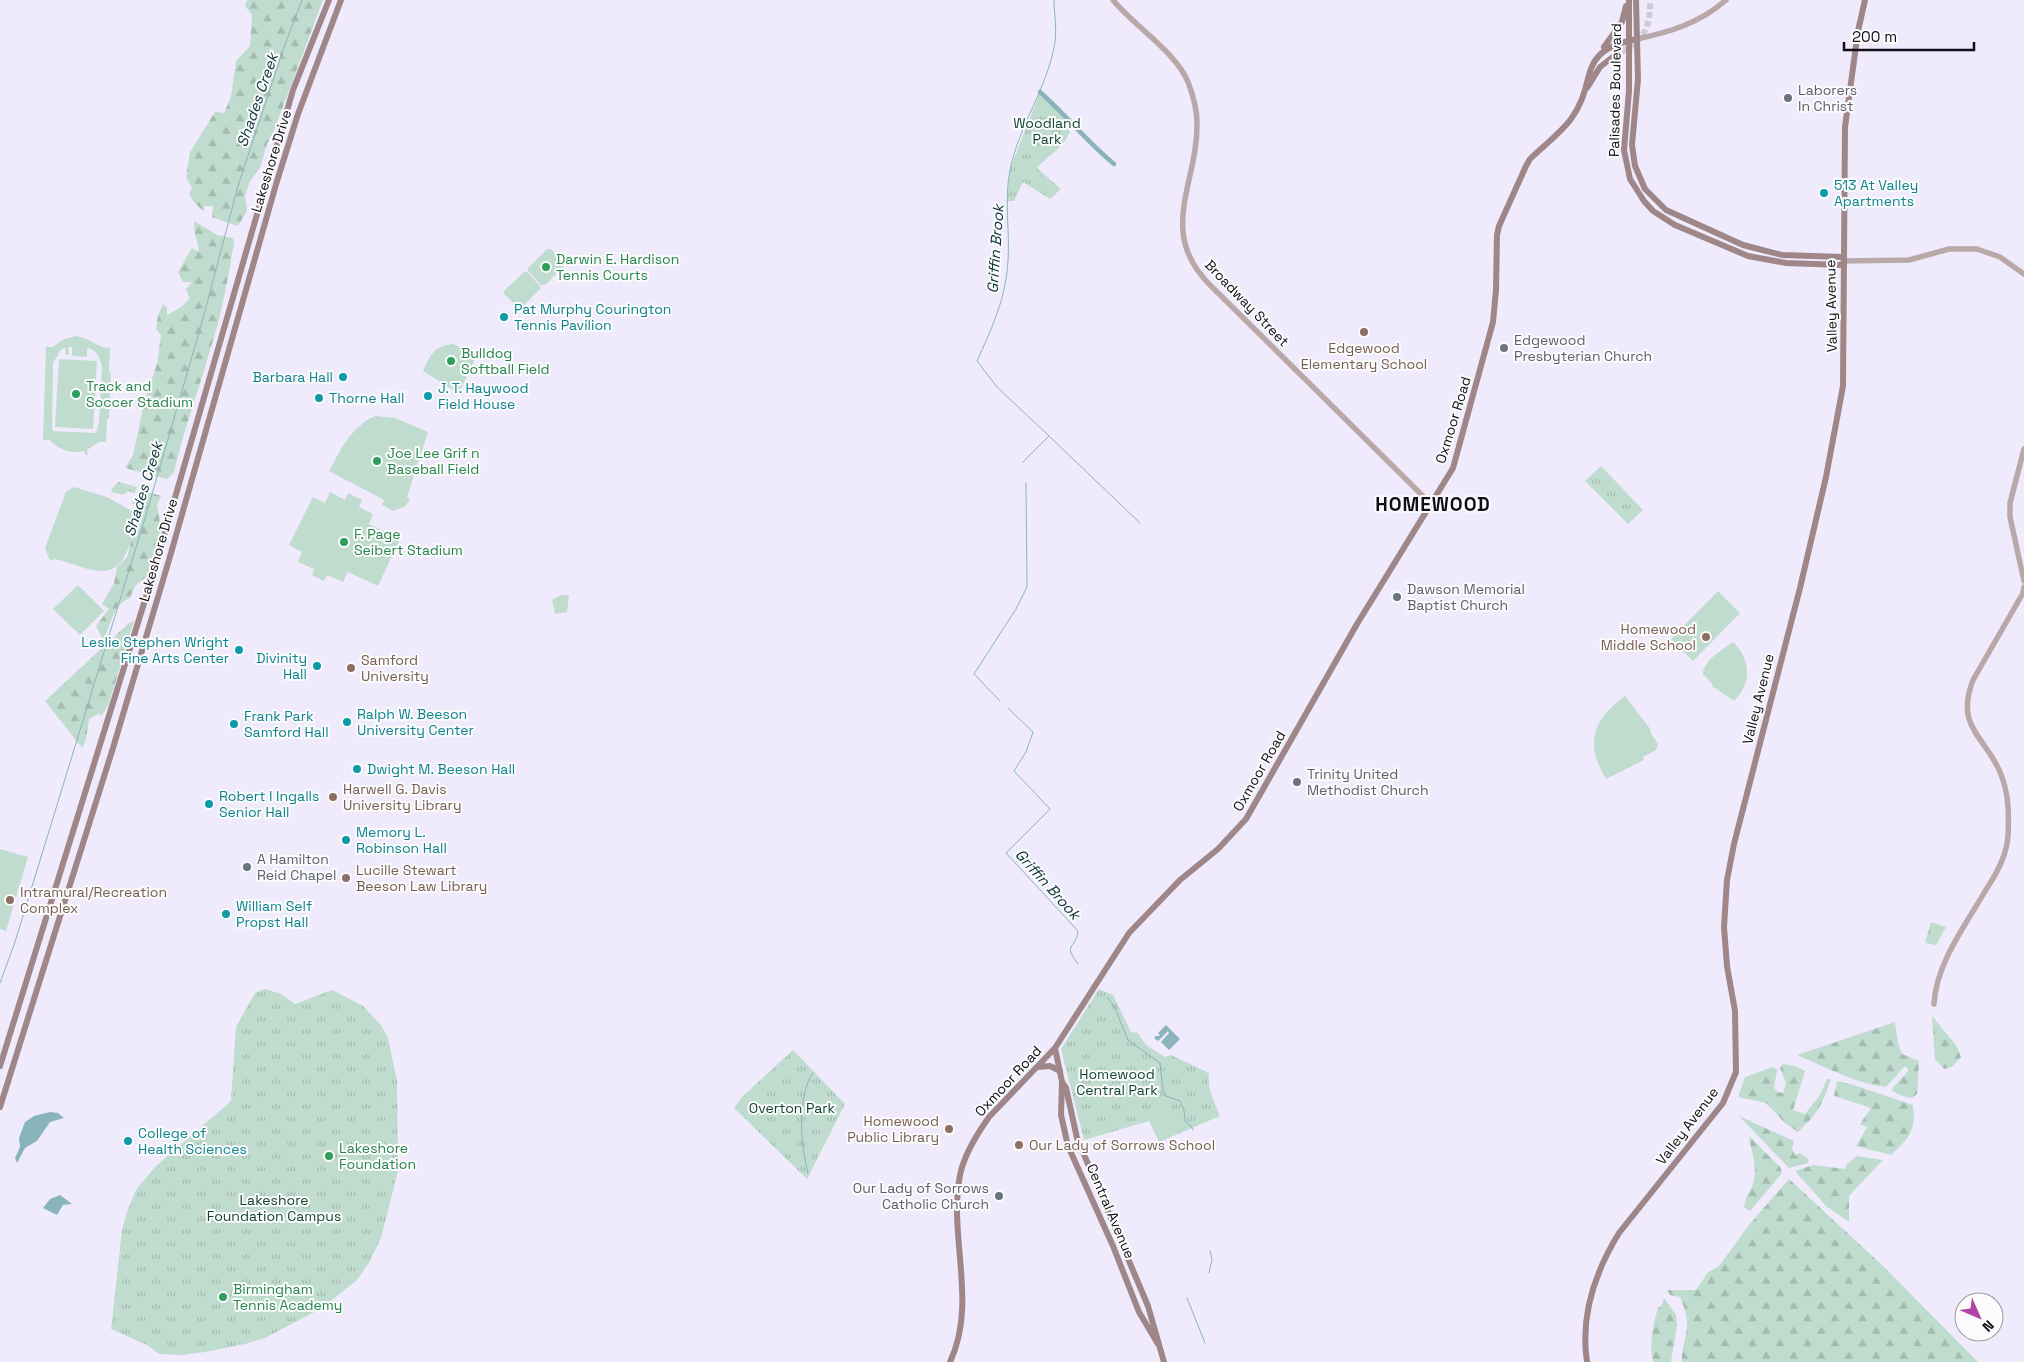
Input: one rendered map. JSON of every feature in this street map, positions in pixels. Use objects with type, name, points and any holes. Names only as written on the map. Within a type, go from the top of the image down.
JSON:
[{"type":"main road","name":"Lakeshore Drive","points":[[0,1066],[150,584],[288,108],[329,0]]},
{"type":"main road","name":"Lakeshore Drive","points":[[0,1108],[137,668],[277,181],[298,114],[341,0]]},
{"type":"main road","name":"Palisades Boulevard","points":[[1628,0],[1638,79],[1632,145],[1635,166],[1645,189],[1658,204],[1677,216],[1743,245],[1782,254],[1843,261]]},
{"type":"main road","points":[[1577,109],[1589,71],[1599,54],[1616,33],[1622,22],[1628,0]]},
{"type":"main road","name":"Palisades Boulevard","points":[[1633,39],[1636,0]]},
{"type":"main road","name":"Valley Avenue","points":[[1587,1362],[1585,1334],[1588,1310],[1592,1290],[1608,1252],[1619,1234],[1723,1103],[1736,1072],[1735,1011],[1727,966],[1724,927],[1727,880],[1734,844],[1800,588],[1826,477],[1840,403],[1845,357],[1843,261],[1845,127],[1856,39],[1865,0]]},
{"type":"main road","points":[[1599,54],[1612,45],[1633,39]]},
{"type":"main road","points":[[1577,109],[1590,82],[1600,67],[1614,56]]},
{"type":"main road","name":"Oxmoor Road","points":[[950,1362],[962,1330],[962,1277],[957,1202],[960,1174],[980,1129],[1002,1102],[1055,1048],[1129,933],[1180,880],[1218,850],[1246,819],[1357,624],[1453,468],[1490,337],[1494,311],[1499,226],[1530,159],[1563,128],[1577,109]]},
{"type":"main road","name":"Central Avenue","points":[[1055,1048],[1062,1082],[1061,1114],[1068,1146],[1113,1246],[1139,1312],[1158,1344]]},
{"type":"main road","points":[[1037,1067],[1050,1066],[1060,1071]]},
{"type":"main road","name":"Central Avenue","points":[[1062,1082],[1066,1088],[1077,1138],[1148,1306],[1164,1362]]},
{"type":"street","name":"Broadway Street","points":[[1114,0],[1172,58],[1187,80],[1195,105],[1197,124],[1195,147],[1181,223],[1190,257],[1198,272],[1431,504]]},
{"type":"street","points":[[1633,39],[1683,27],[1704,16],[1726,0]]},
{"type":"street","points":[[1843,261],[1909,260],[1949,249],[1977,249],[2000,257],[2024,274]]},
{"type":"street","points":[[2024,449],[2010,503],[2010,517],[2024,580]]},
{"type":"street","points":[[1934,1004],[1934,989],[1944,962],[1994,877],[2002,861],[2008,839],[2009,811],[2005,786],[1990,752],[1972,730],[1966,707],[1972,680],[2023,593],[2024,587]]},
{"type":"green space","points":[[247,0],[323,0],[275,128],[267,144],[260,168],[250,181],[245,196],[247,211],[238,226],[212,217],[213,206],[204,206],[204,212],[189,194],[192,187],[186,178],[190,152],[215,112],[224,113],[231,97],[236,61],[250,46],[252,15],[245,6]]},
{"type":"green space","name":"Woodland Park","points":[[1040,92],[1061,111],[1070,132],[1059,148],[1037,168],[1061,189],[1050,199],[1023,182],[1014,201],[1007,201],[1010,169]]},
{"type":"green space","points":[[194,221],[217,235],[233,238],[234,243],[215,334],[174,472],[167,479],[125,468],[133,455],[145,399],[157,364],[161,335],[156,329],[158,315],[163,304],[167,308],[167,315],[181,307],[190,298],[186,289],[192,282],[183,282],[178,272],[192,248],[199,252]]},
{"type":"green space","name":"Darwin E. Hardison Tennis Courts","points":[[547,249],[551,249],[564,263],[564,266],[545,285],[541,285],[528,271],[528,268]]},
{"type":"green space","name":"Darwin E. Hardison Tennis Courts","points":[[524,272],[527,272],[540,286],[540,289],[519,308],[504,294],[504,291]]},
{"type":"green space","points":[[76,336],[105,348],[110,348],[109,372],[111,373],[106,442],[99,442],[87,450],[88,455],[85,455],[84,451],[74,452],[66,450],[50,440],[43,440],[46,347],[53,347],[64,339]],"holes":[[[65,347],[66,355],[69,355],[68,347],[72,347],[72,356],[87,357],[87,348],[98,355],[102,367],[99,423],[96,433],[53,431],[53,363],[60,351]]]},
{"type":"green space","name":"Bulldog Softball Field","points":[[453,344],[477,355],[460,390],[456,392],[423,371],[437,349]]},
{"type":"green space","name":"Track and Soccer Stadium","points":[[59,359],[97,361],[93,429],[55,427]]},
{"type":"green space","name":"Joe Lee Grif n Baseball Field","points":[[375,416],[395,418],[428,432],[407,497],[410,499],[406,506],[393,511],[382,505],[384,500],[329,471],[342,447],[353,432]]},
{"type":"green space","points":[[1601,466],[1643,510],[1628,524],[1585,481]]},
{"type":"green space","points":[[119,482],[137,487],[135,493],[128,491],[123,495],[111,492],[113,487]]},
{"type":"green space","points":[[74,487],[107,497],[137,514],[128,550],[117,566],[110,570],[100,571],[83,568],[55,559],[50,561],[45,548],[66,492]]},
{"type":"green space","points":[[145,491],[161,496],[157,505],[161,529],[152,565],[146,577],[135,586],[130,598],[119,605],[103,640],[96,626],[109,609],[102,604],[114,583],[117,567],[127,557],[138,514],[137,506],[131,503],[139,502]]},
{"type":"green space","name":"F. Page Seibert Stadium","points":[[330,492],[345,500],[348,493],[362,500],[359,507],[373,514],[369,524],[400,539],[378,586],[348,572],[343,582],[327,575],[324,581],[312,575],[314,569],[298,562],[302,552],[289,545],[313,497],[325,503]]},
{"type":"green space","points":[[78,585],[104,611],[80,635],[53,609]]},
{"type":"green space","points":[[1718,591],[1740,613],[1693,661],[1671,639]]},
{"type":"green space","points":[[569,595],[567,612],[555,614],[552,600],[559,596]]},
{"type":"green space","points":[[134,621],[108,706],[102,715],[98,714],[89,719],[86,740],[82,748],[45,701],[129,623]]},
{"type":"green space","points":[[1733,642],[1743,656],[1747,672],[1744,687],[1734,701],[1712,686],[1703,674],[1706,664]]},
{"type":"green space","points":[[1625,696],[1651,730],[1650,732],[1658,744],[1656,750],[1643,757],[1644,760],[1606,779],[1595,754],[1595,733],[1605,714]]},
{"type":"green space","points":[[0,849],[28,857],[6,931],[0,929]]},
{"type":"green space","points":[[1931,922],[1946,927],[1936,945],[1925,943]]},
{"type":"green space","name":"Lakeshore Foundation Campus","points":[[265,989],[281,994],[295,1004],[332,990],[363,1006],[381,1025],[388,1038],[397,1081],[398,1171],[381,1238],[370,1261],[357,1280],[322,1308],[265,1338],[205,1352],[181,1355],[159,1354],[147,1345],[111,1329],[122,1230],[127,1212],[136,1190],[155,1167],[231,1101],[236,1027],[255,993]]},
{"type":"green space","name":"Homewood Central Park","points":[[1099,989],[1113,995],[1131,1032],[1138,1033],[1146,1045],[1165,1057],[1171,1055],[1209,1073],[1210,1090],[1220,1116],[1159,1142],[1149,1121],[1084,1140],[1061,1049]]},
{"type":"green space","points":[[1932,1016],[1956,1045],[1961,1057],[1952,1067],[1944,1069],[1935,1059]]},
{"type":"green space","points":[[1895,1022],[1898,1043],[1902,1054],[1919,1061],[1917,1094],[1912,1098],[1902,1096],[1891,1090],[1909,1070],[1905,1066],[1886,1087],[1852,1078],[1797,1055]]},
{"type":"green space","name":"Overton Park","points":[[793,1050],[845,1104],[807,1179],[734,1108],[742,1097]]},
{"type":"green space","points":[[1783,1064],[1795,1066],[1805,1071],[1793,1110],[1805,1114],[1820,1095],[1827,1079],[1831,1079],[1819,1108],[1798,1132],[1785,1123],[1766,1103],[1738,1097],[1745,1077],[1773,1067],[1777,1070],[1774,1088],[1778,1092],[1783,1093],[1786,1083],[1780,1068]]},
{"type":"green space","points":[[1837,1081],[1913,1105],[1914,1114],[1910,1134],[1891,1155],[1856,1146],[1867,1127],[1860,1124],[1871,1108],[1834,1096]]},
{"type":"green space","points":[[1170,1109],[1180,1132],[1163,1139],[1160,1138],[1152,1119]]},
{"type":"green space","points":[[1739,1116],[1794,1141],[1792,1148],[1795,1155],[1800,1153],[1809,1159],[1808,1163],[1789,1168]]},
{"type":"green space","points":[[1749,1136],[1781,1168],[1782,1173],[1750,1211],[1744,1207],[1755,1174]]},
{"type":"green space","points":[[1857,1156],[1883,1160],[1849,1196],[1849,1222],[1826,1206],[1795,1171],[1813,1165],[1845,1169],[1847,1164]]},
{"type":"green space","points":[[1789,1179],[1882,1265],[1954,1338],[1954,1342],[1958,1342],[1978,1362],[1682,1362],[1687,1330],[1686,1314],[1680,1297],[1670,1295],[1667,1290],[1696,1290],[1708,1272],[1719,1266],[1749,1225]]},
{"type":"green space","points":[[1664,1298],[1676,1315],[1677,1325],[1671,1362],[1653,1362],[1651,1348],[1653,1328],[1658,1308],[1662,1305]]},
{"type":"shaded area","points":[[1166,1025],[1180,1039],[1169,1050],[1161,1042],[1169,1033],[1168,1031],[1158,1041],[1154,1038],[1160,1036],[1158,1033]]},
{"type":"shaded area","points":[[50,1112],[58,1113],[64,1118],[50,1122],[37,1141],[25,1148],[17,1163],[15,1158],[20,1147],[19,1138],[25,1122],[34,1116]]},
{"type":"shaded area","points":[[60,1195],[72,1204],[63,1205],[57,1215],[43,1208],[50,1199]]},
{"type":"waterway","name":"Shades Creek","points":[[0,983],[15,942],[146,515],[204,315],[238,186],[284,47],[302,0]]},
{"type":"waterway","name":"Griffin Brook","points":[[1023,462],[1049,436],[997,387],[977,361],[993,325],[1007,275],[1008,181],[1014,153],[1051,59],[1056,37],[1054,0]]},
{"type":"waterway","points":[[1040,92],[1114,164]]},
{"type":"waterway","points":[[1050,437],[1140,523]]},
{"type":"waterway","name":"Griffin Brook","points":[[1000,701],[974,674],[1016,609],[1027,587],[1026,483]]},
{"type":"waterway","name":"Griffin Brook","points":[[1008,708],[1033,732],[1026,752],[1014,771],[1050,809],[1006,853],[1078,931],[1077,937],[1070,949],[1078,964]]},
{"type":"waterway","name":"Griffin Brook","points":[[1107,997],[1114,1006],[1128,1040],[1160,1063],[1163,1092],[1166,1096],[1180,1101],[1184,1110],[1185,1121],[1193,1130]]},
{"type":"waterway","points":[[808,1173],[803,1149],[801,1122],[804,1095],[813,1073]]},
{"type":"waterway","name":"Griffin Brook","points":[[1209,1273],[1212,1259],[1210,1251]]},
{"type":"waterway","name":"Griffin Brook","points":[[1187,1298],[1205,1343]]},
{"type":"tunnel","points":[[1614,56],[1638,41],[1642,35],[1649,20],[1650,0]]},
{"type":"place","name":"Laborers In Christ","points":[[1788,98]]},
{"type":"place","name":"513 At Valley Apartments","points":[[1824,193]]},
{"type":"place","name":"Darwin E. Hardison Tennis Courts","points":[[546,267]]},
{"type":"place","name":"Pat Murphy Courington Tennis Pavilion","points":[[504,317]]},
{"type":"place","name":"Edgewood Elementary School","points":[[1364,332]]},
{"type":"place","name":"Edgewood Presbyterian Church","points":[[1504,348]]},
{"type":"place","name":"Bulldog Softball Field","points":[[451,361]]},
{"type":"place","name":"Barbara Hall","points":[[343,377]]},
{"type":"place","name":"Track and Soccer Stadium","points":[[76,394]]},
{"type":"place","name":"J. T. Haywood Field House","points":[[428,396]]},
{"type":"place","name":"Thorne Hall","points":[[319,398]]},
{"type":"place","name":"Joe Lee Grif n Baseball Field","points":[[377,461]]},
{"type":"place","name":"F. Page Seibert Stadium","points":[[344,542]]},
{"type":"place","name":"Dawson Memorial Baptist Church","points":[[1397,597]]},
{"type":"place","name":"Homewood Middle School","points":[[1706,637]]},
{"type":"place","name":"Leslie Stephen Wright Fine Arts Center","points":[[239,650]]},
{"type":"place","name":"Divinity Hall","points":[[317,666]]},
{"type":"place","name":"Samford University","points":[[351,668]]},
{"type":"place","name":"Ralph W. Beeson University Center","points":[[347,722]]},
{"type":"place","name":"Frank Park Samford Hall","points":[[234,724]]},
{"type":"place","name":"Dwight M. Beeson Hall","points":[[357,769]]},
{"type":"place","name":"Trinity United Methodist Church","points":[[1297,782]]},
{"type":"place","name":"Harwell G. Davis University Library","points":[[333,797]]},
{"type":"place","name":"Robert I Ingalls Senior Hall","points":[[209,804]]},
{"type":"place","name":"Memory L. Robinson Hall","points":[[346,840]]},
{"type":"place","name":"A Hamilton Reid Chapel","points":[[247,867]]},
{"type":"place","name":"Lucille Stewart Beeson Law Library","points":[[346,878]]},
{"type":"place","name":"Intramural/Recreation Complex","points":[[10,900]]},
{"type":"place","name":"William Self Propst Hall","points":[[226,914]]},
{"type":"place","name":"Homewood Public Library","points":[[949,1129]]},
{"type":"place","name":"College of Health Sciences","points":[[128,1141]]},
{"type":"place","name":"Our Lady of Sorrows School","points":[[1019,1145]]},
{"type":"place","name":"Lakeshore Foundation","points":[[329,1156]]},
{"type":"place","name":"Our Lady of Sorrows Catholic Church","points":[[999,1196]]},
{"type":"place","name":"Birmingham Tennis Academy","points":[[223,1297]]},
{"type":"district","name":"HOMEWOOD","points":[[1433,504]]}]
